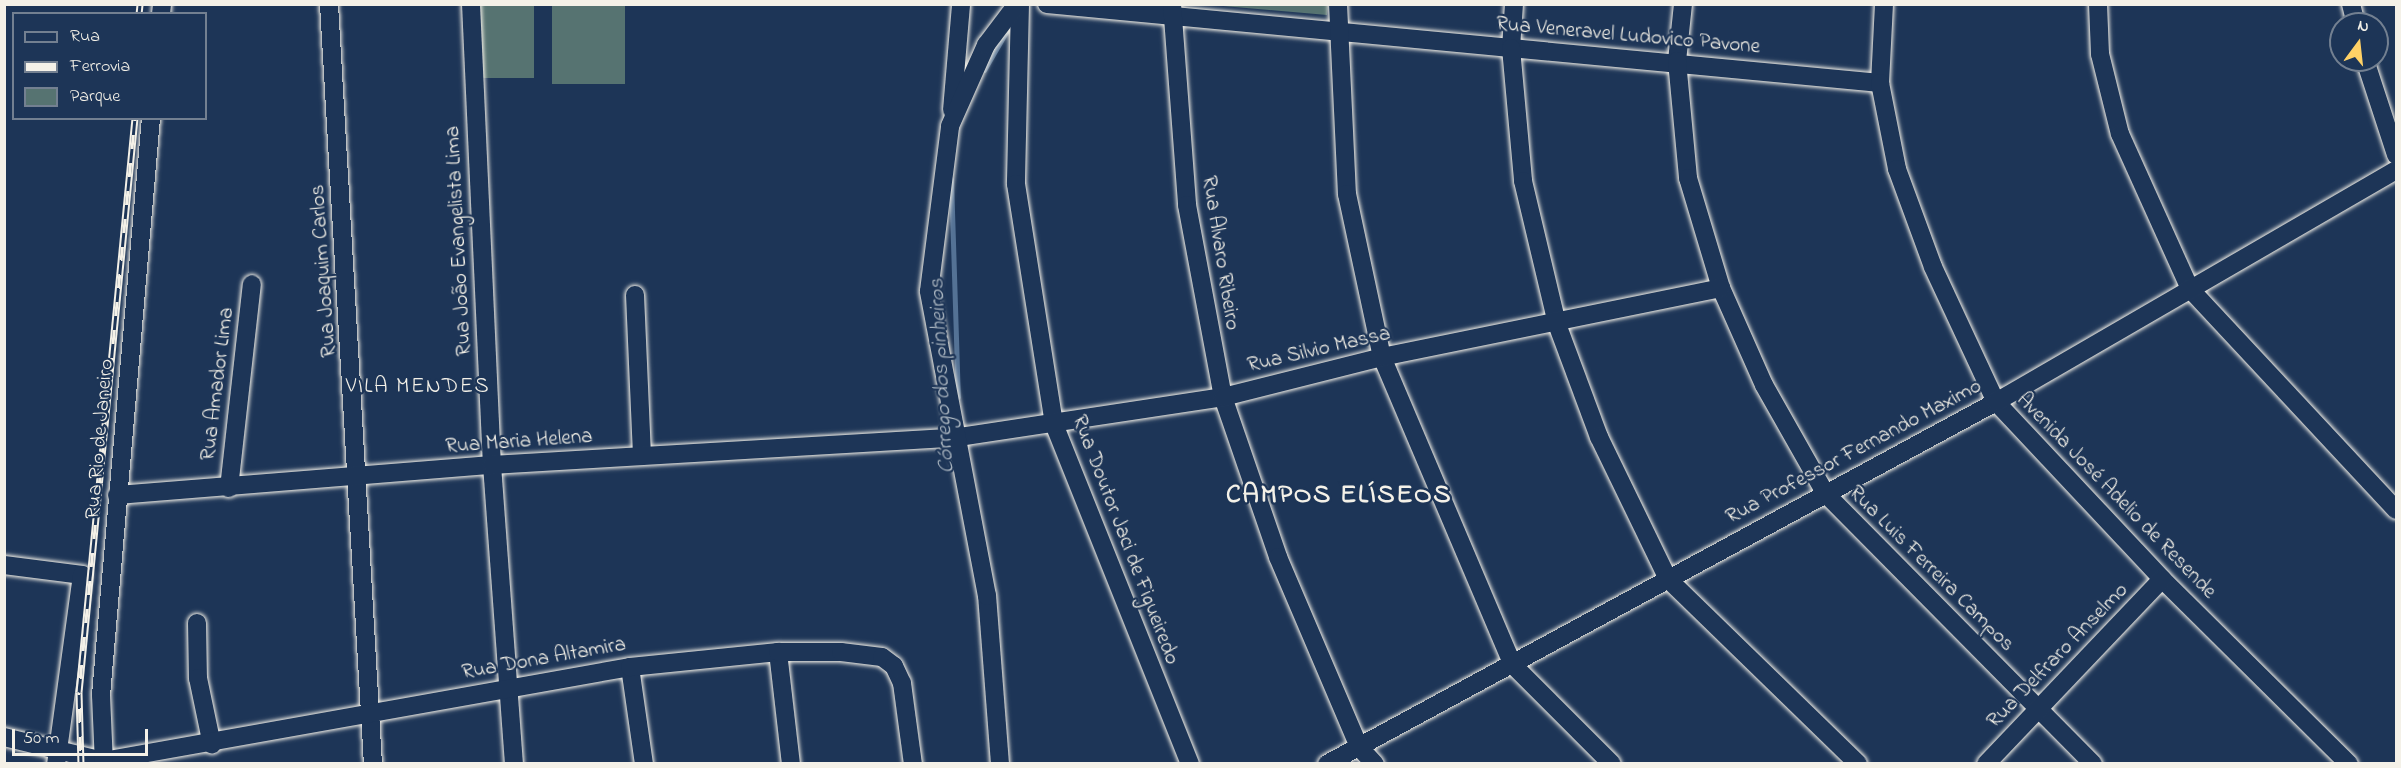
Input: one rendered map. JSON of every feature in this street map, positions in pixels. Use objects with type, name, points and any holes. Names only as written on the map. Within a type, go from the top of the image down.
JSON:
[{"type":"street","name":"Rua Joaquim Carlos","points":[[329,4],[359,477],[373,764]]},
{"type":"street","name":"Rua João Evangelista Lima","points":[[471,4],[492,465],[511,687],[514,764]]},
{"type":"street","points":[[961,4],[950,126],[929,291],[959,437],[987,596],[1000,764]]},
{"type":"street","points":[[950,126],[986,45],[1019,4]]},
{"type":"street","name":"Rua Doutor Jaci de Figueiredo","points":[[1019,4],[1016,184],[1054,424],[1190,764]]},
{"type":"street","name":"Rua Veneravel Ludovico Pavone","points":[[1047,4],[1172,11],[1336,32],[1677,61],[1880,83]]},
{"type":"street","points":[[1338,4],[1336,32],[1347,194],[1382,357],[1512,664],[1612,764]]},
{"type":"street","points":[[1514,4],[1511,48],[1523,181],[1557,324],[1599,437],[1668,579],[1858,764]]},
{"type":"street","name":"Rua Luis Ferreira Campos","points":[[1683,4],[1677,61],[1688,178],[1721,288],[1764,385],[1825,493],[2093,764]]},
{"type":"street","name":"Avenida José Adelio de Resende","points":[[1884,4],[1880,83],[1901,180],[1933,267],[1996,402],[2163,579],[2349,764]]},
{"type":"street","points":[[2098,4],[2100,54],[2120,134],[2190,289],[2397,510]]},
{"type":"street","name":"Rua Alvaro Ribeiro","points":[[1172,11],[1187,205],[1223,397],[1278,557],[1359,747],[1375,764]]},
{"type":"street","points":[[2369,72],[2397,155]]},
{"type":"street","name":"Rua Rio de Janeiro","points":[[103,762],[101,696],[151,120]]},
{"type":"street","name":"Rua Professor Fernando Maximo","points":[[1327,764],[1996,402],[2397,170]]},
{"type":"street","name":"Rua Amador Lima","points":[[229,488],[252,284]]},
{"type":"street","name":"Rua Silvio Massa","points":[[924,441],[1054,424],[1223,397],[1382,357],[1557,324],[1721,288]]},
{"type":"street","points":[[635,295],[642,456]]},
{"type":"street","name":"Rua Maria Helena","points":[[117,495],[229,488],[492,465],[924,441]]},
{"type":"street","points":[[4,565],[82,574],[56,754]]},
{"type":"street","name":"Rua Delfraro Anselmo","points":[[1986,764],[2163,579]]},
{"type":"street","points":[[197,623],[198,678],[212,745]]},
{"type":"street","points":[[778,652],[791,764]]},
{"type":"street","name":"Rua Dona Altamira","points":[[103,762],[212,745],[511,687],[630,667],[778,652],[861,652],[894,666],[902,683],[912,764]]},
{"type":"street","points":[[630,667],[644,764]]},
{"type":"street","points":[[4,737],[56,754],[103,762]]},
{"type":"green space","points":[[478,5],[534,5],[534,78],[478,78]]},
{"type":"green space","points":[[552,5],[625,5],[625,84],[552,84]]},
{"type":"green space","points":[[1212,5],[1328,5],[1327,15]]},
{"type":"waterway","name":"Córrego dos pinheiros","points":[[984,70],[1006,32]]},
{"type":"waterway","name":"Córrego dos pinheiros","points":[[951,179],[958,397]]},
{"type":"railway","points":[[139,12],[140,4]]},
{"type":"railway","points":[[81,764],[79,692],[135,120]]},
{"type":"district","name":"VILA MENDES","points":[[418,388]]},
{"type":"district","name":"CAMPOS ELÍSEOS","points":[[1339,496]]}]
